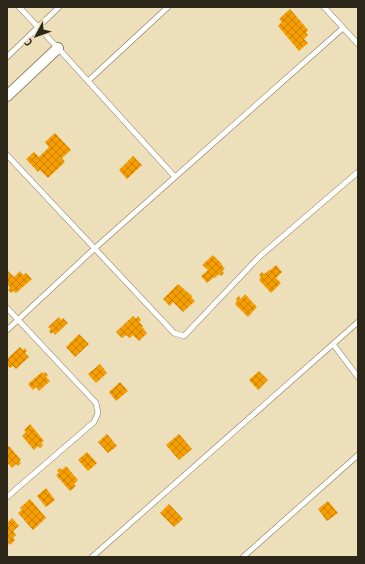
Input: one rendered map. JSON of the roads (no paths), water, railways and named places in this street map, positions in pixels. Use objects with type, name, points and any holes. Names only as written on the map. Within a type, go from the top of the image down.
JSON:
[{"type":"street","points":[[7,96],[58,48]]},
{"type":"lane","points":[[19,7],[175,177]]},
{"type":"lane","points":[[7,57],[59,7]]},
{"type":"lane","points":[[88,81],[168,7]]},
{"type":"lane","points":[[324,7],[358,44]]},
{"type":"lane","points":[[7,330],[95,248],[344,28]]},
{"type":"lane","points":[[7,155],[174,333],[184,336],[259,256],[358,172]]},
{"type":"lane","points":[[7,308],[96,403],[98,413],[94,422],[7,497]]},
{"type":"lane","points":[[92,557],[358,322]]},
{"type":"lane","points":[[333,344],[358,377]]},
{"type":"lane","points":[[243,557],[358,455]]}]
